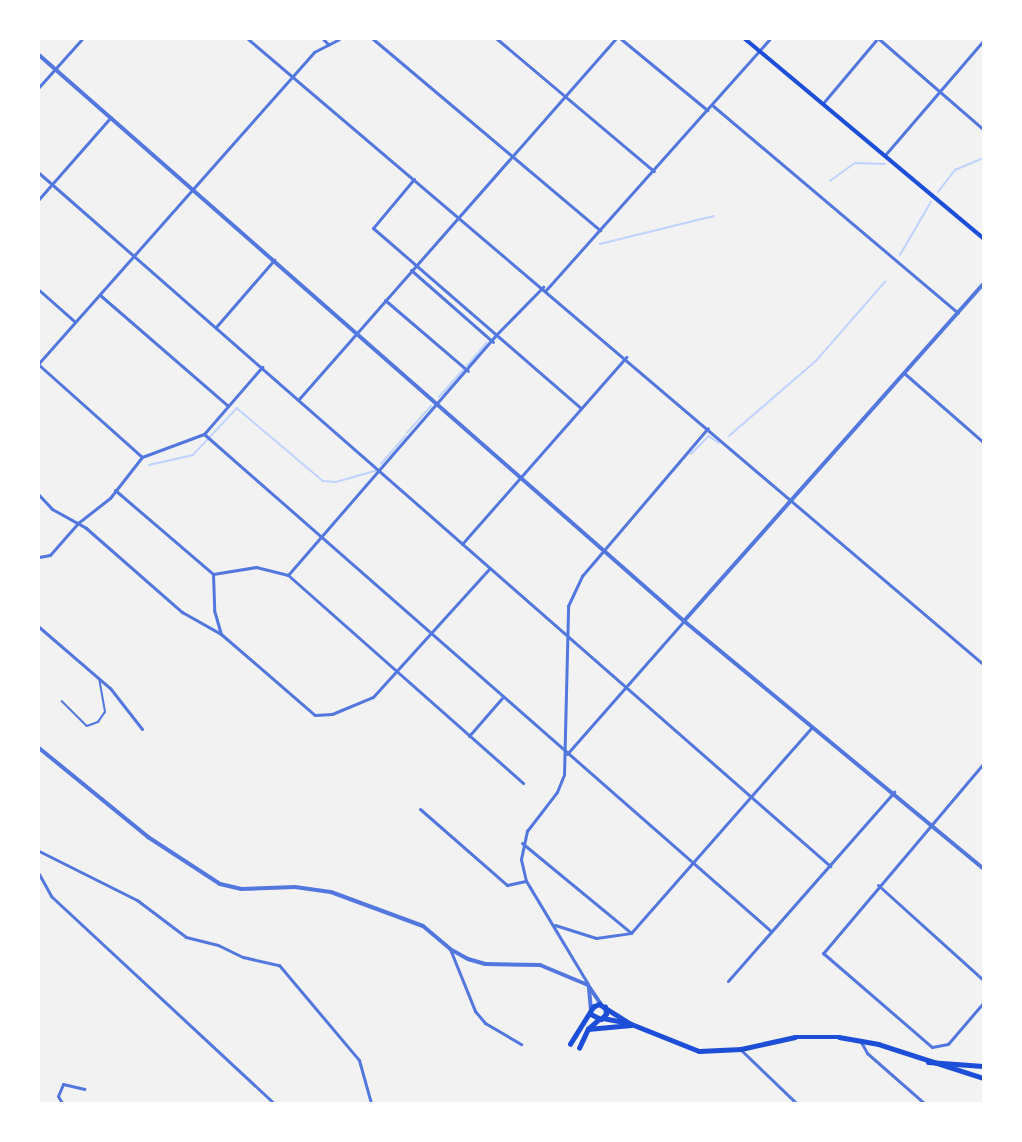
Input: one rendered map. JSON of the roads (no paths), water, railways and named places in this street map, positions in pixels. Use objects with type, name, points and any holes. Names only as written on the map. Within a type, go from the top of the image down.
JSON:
[{"type":"highway","points":[[928,1062],[983,1066]]},
{"type":"main road","points":[[745,39],[824,102],[983,238]]},
{"type":"main road","points":[[570,1044],[591,1011],[603,1006]]},
{"type":"main road","points":[[579,1048],[588,1029],[601,1019],[603,1006]]},
{"type":"main road","points":[[603,1006],[632,1024],[699,1051],[741,1049],[795,1037],[860,1040],[983,1078]]},
{"type":"main road","points":[[591,1011],[601,1019],[632,1024]]},
{"type":"main road","points":[[588,1029],[632,1024]]},
{"type":"street","points":[[39,87],[82,39]]},
{"type":"street","points":[[248,39],[793,499],[983,664]]},
{"type":"street","points":[[323,39],[329,45]]},
{"type":"street","points":[[142,457],[39,364],[74,321],[314,52],[339,39]]},
{"type":"street","points":[[373,39],[600,230]]},
{"type":"street","points":[[496,39],[654,171]]},
{"type":"street","points":[[299,399],[615,39]]},
{"type":"street","points":[[621,39],[707,110]]},
{"type":"street","points":[[288,575],[468,370],[654,171],[770,39]]},
{"type":"street","points":[[824,102],[878,39],[983,129]]},
{"type":"street","points":[[885,155],[983,41]]},
{"type":"street","points":[[39,54],[684,621],[933,823],[983,868]]},
{"type":"street","points":[[712,105],[958,312]]},
{"type":"street","points":[[39,199],[111,117]]},
{"type":"street","points":[[39,172],[830,866]]},
{"type":"street","points":[[414,178],[373,228],[500,335],[581,408]]},
{"type":"street","points":[[216,327],[273,260]]},
{"type":"street","points":[[411,270],[494,342]]},
{"type":"street","points":[[567,754],[983,284]]},
{"type":"street","points":[[39,290],[74,321]]},
{"type":"street","points":[[99,295],[228,406]]},
{"type":"street","points":[[385,300],[468,370]]},
{"type":"street","points":[[462,544],[626,357]]},
{"type":"street","points":[[39,557],[50,555],[78,523],[115,490],[142,457],[204,434],[262,368]]},
{"type":"street","points":[[903,373],[983,442]]},
{"type":"street","points":[[603,1006],[526,881],[521,859],[522,843],[557,792],[567,754],[566,636],[570,596],[603,549],[708,428]]},
{"type":"street","points":[[204,434],[771,932]]},
{"type":"street","points":[[115,490],[213,574],[214,610],[221,634]]},
{"type":"street","points":[[39,495],[52,509],[78,523],[182,612],[221,634],[315,715],[332,714],[373,697],[397,674],[490,567]]},
{"type":"street","points":[[213,574],[256,567],[288,575],[397,674],[523,783]]},
{"type":"street","points":[[39,627],[99,679],[142,729]]},
{"type":"street","points":[[469,736],[502,698]]},
{"type":"street","points":[[554,925],[596,938],[631,933],[694,864],[813,725]]},
{"type":"street","points":[[39,748],[148,837],[220,884],[241,889],[295,887],[331,892],[423,926],[450,949],[485,963],[540,965],[588,985]]},
{"type":"street","points":[[983,764],[878,885],[823,953],[932,1047],[948,1044],[983,1004]]},
{"type":"street","points":[[728,981],[894,792]]},
{"type":"street","points":[[420,809],[507,885],[526,881]]},
{"type":"street","points":[[522,843],[631,933]]},
{"type":"street","points":[[39,851],[137,900],[186,937],[218,945],[249,959],[279,965],[359,1060],[371,1103]]},
{"type":"street","points":[[39,874],[52,897],[274,1103]]},
{"type":"street","points":[[878,885],[983,980]]},
{"type":"street","points":[[450,949],[474,1011],[485,1023],[521,1044]]},
{"type":"street","points":[[588,985],[591,1011]]},
{"type":"street","points":[[860,1040],[867,1053],[924,1103]]},
{"type":"street","points":[[741,1049],[796,1103]]},
{"type":"street","points":[[62,1103],[58,1096],[63,1084],[84,1089]]},
{"type":"lane","points":[[62,701],[87,726],[98,722],[105,712],[99,679]]},
{"type":"waterway","points":[[938,192],[955,170],[983,158]]},
{"type":"waterway","points":[[830,181],[855,163],[885,164]]},
{"type":"waterway","points":[[900,255],[931,202]]},
{"type":"waterway","points":[[600,244],[714,216]]},
{"type":"waterway","points":[[729,436],[816,361],[885,282]]},
{"type":"waterway","points":[[467,366],[486,343]]},
{"type":"waterway","points":[[439,397],[463,370]]},
{"type":"waterway","points":[[407,433],[431,406]]},
{"type":"waterway","points":[[149,465],[193,455],[237,408],[323,481],[336,482],[375,471]]},
{"type":"waterway","points":[[381,464],[405,436]]},
{"type":"waterway","points":[[691,454],[709,436],[719,443]]}]
